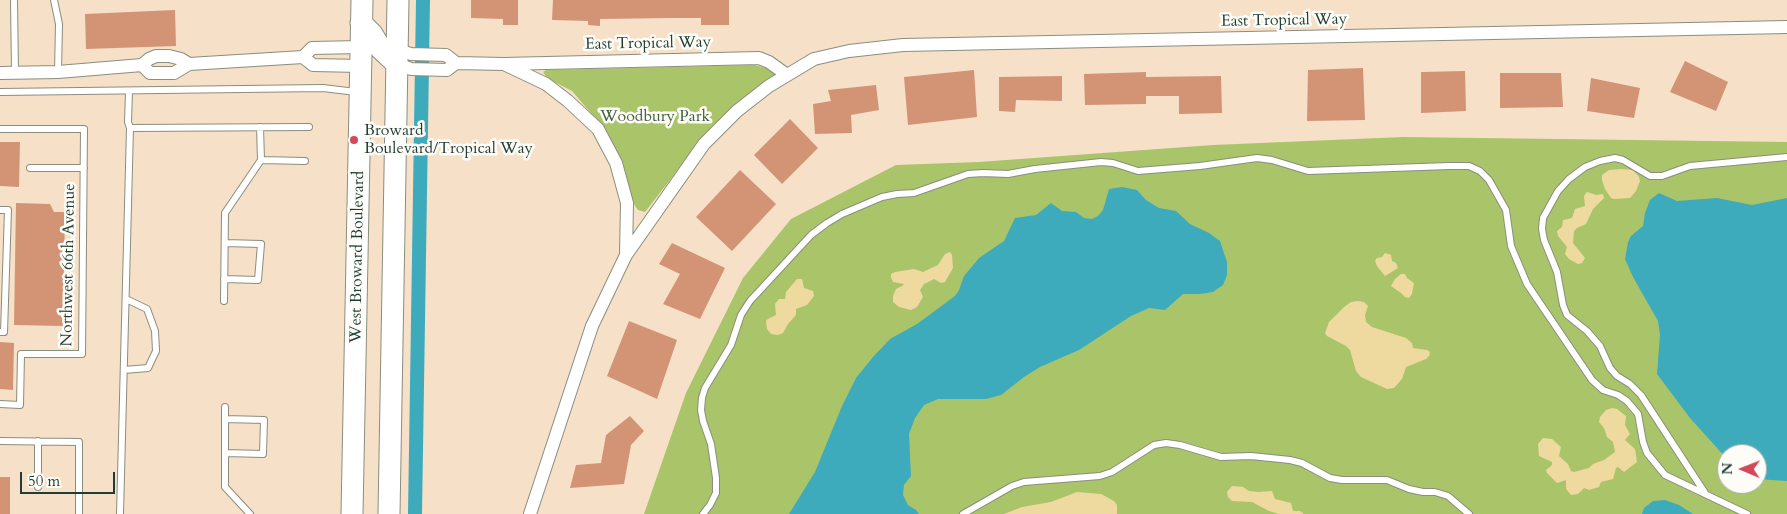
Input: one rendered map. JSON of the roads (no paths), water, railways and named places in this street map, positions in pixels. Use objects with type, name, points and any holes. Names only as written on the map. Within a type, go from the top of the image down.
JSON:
[{"type":"main road","name":"West Broward Boulevard","points":[[352,514],[362,0]]},
{"type":"main road","points":[[389,514],[404,59],[398,0]]},
{"type":"main road","points":[[361,23],[372,34],[381,49],[404,59]]},
{"type":"street","name":"East Tropical Way","points":[[530,514],[592,326],[626,255],[704,144],[737,111],[768,86],[814,59],[849,51],[903,45],[1787,27]]},
{"type":"street","points":[[303,58],[312,48],[361,56]]},
{"type":"street","points":[[0,74],[58,72],[142,65],[156,56],[169,56],[181,59],[189,64],[303,58],[313,65],[361,56]]},
{"type":"street","name":"East Tropical Way","points":[[404,59],[450,63],[504,64],[759,58],[769,62],[787,75]]},
{"type":"street","name":"East Tropical Way","points":[[504,64],[546,84],[568,101],[598,129],[616,163],[627,203],[626,255]]},
{"type":"lane","points":[[14,0],[15,73]]},
{"type":"lane","points":[[54,0],[58,24],[58,72]]},
{"type":"lane","points":[[0,92],[323,88],[361,92]]},
{"type":"lane","points":[[120,514],[130,128],[128,122],[129,90]]},
{"type":"lane","points":[[224,301],[224,213],[261,160],[260,127]]},
{"type":"lane","points":[[130,128],[309,127]]},
{"type":"lane","name":"Northwest 66th Avenue","points":[[0,129],[84,129],[82,354],[21,354],[20,405],[0,404]]},
{"type":"lane","points":[[1705,493],[1641,395],[1610,368],[1600,346],[1568,315],[1563,305],[1557,272],[1544,240],[1543,218],[1558,191],[1569,179],[1585,167],[1600,161],[1615,158],[1623,160],[1650,176],[1662,176],[1690,166],[1787,157]]},
{"type":"lane","points":[[703,514],[716,493],[716,478],[711,444],[701,410],[705,388],[731,345],[741,314],[750,301],[811,235],[827,223],[882,197],[914,193],[968,174],[1008,174],[1035,169],[1101,162],[1138,170],[1147,170],[1200,166],[1257,158],[1272,160],[1308,171],[1449,166],[1468,166],[1480,171],[1489,180],[1506,210],[1511,246],[1527,284],[1592,380],[1602,390],[1618,395],[1627,401],[1638,414],[1647,453],[1665,474],[1748,514]]},
{"type":"lane","points":[[261,160],[305,161]]},
{"type":"lane","points":[[30,168],[84,168]]},
{"type":"lane","points":[[0,210],[8,210],[3,244],[2,297],[4,332],[0,332]]},
{"type":"lane","points":[[224,279],[258,280],[261,244],[225,243]]},
{"type":"lane","points":[[124,370],[148,368],[156,351],[154,331],[147,309],[126,299]]},
{"type":"lane","points":[[225,407],[225,487],[250,514]]},
{"type":"lane","points":[[225,419],[264,420],[263,454],[225,453]]},
{"type":"lane","points":[[0,441],[79,442],[79,514]]},
{"type":"lane","points":[[38,441],[38,488]]},
{"type":"lane","points":[[963,514],[1012,486],[1024,482],[1100,476],[1112,472],[1154,446],[1166,443],[1180,445],[1221,457],[1251,456],[1290,460],[1302,463],[1330,478],[1342,480],[1386,480],[1409,489],[1435,492],[1448,496],[1469,514]]},
{"type":"water","points":[[1122,187],[1137,190],[1146,200],[1159,208],[1176,211],[1190,224],[1209,233],[1220,241],[1227,262],[1227,275],[1223,285],[1213,292],[1183,294],[1165,310],[1149,308],[1131,316],[1079,350],[1040,367],[1001,395],[986,399],[938,399],[924,405],[915,418],[909,434],[911,476],[904,485],[903,495],[908,505],[919,514],[789,514],[815,472],[842,406],[856,378],[890,339],[917,324],[955,296],[964,276],[979,258],[1004,241],[1015,218],[1036,215],[1051,203],[1062,211],[1076,212],[1084,218],[1092,219],[1103,210],[1109,189]]},
{"type":"water","points":[[1659,193],[1677,201],[1717,198],[1752,205],[1787,198],[1787,481],[1767,480],[1767,444],[1717,444],[1717,448],[1690,418],[1657,374],[1660,335],[1658,321],[1625,259],[1628,242],[1631,236],[1643,226],[1650,200]]},
{"type":"water","points":[[1665,500],[1679,505],[1693,514],[1642,514],[1644,508],[1653,501]]},
{"type":"waterway","points":[[415,514],[423,0]]},
{"type":"place","name":"Broward Boulevard/Tropical Way","points":[[354,140]]},
{"type":"park label","name":"Woodbury Park","points":[[655,117]]}]
